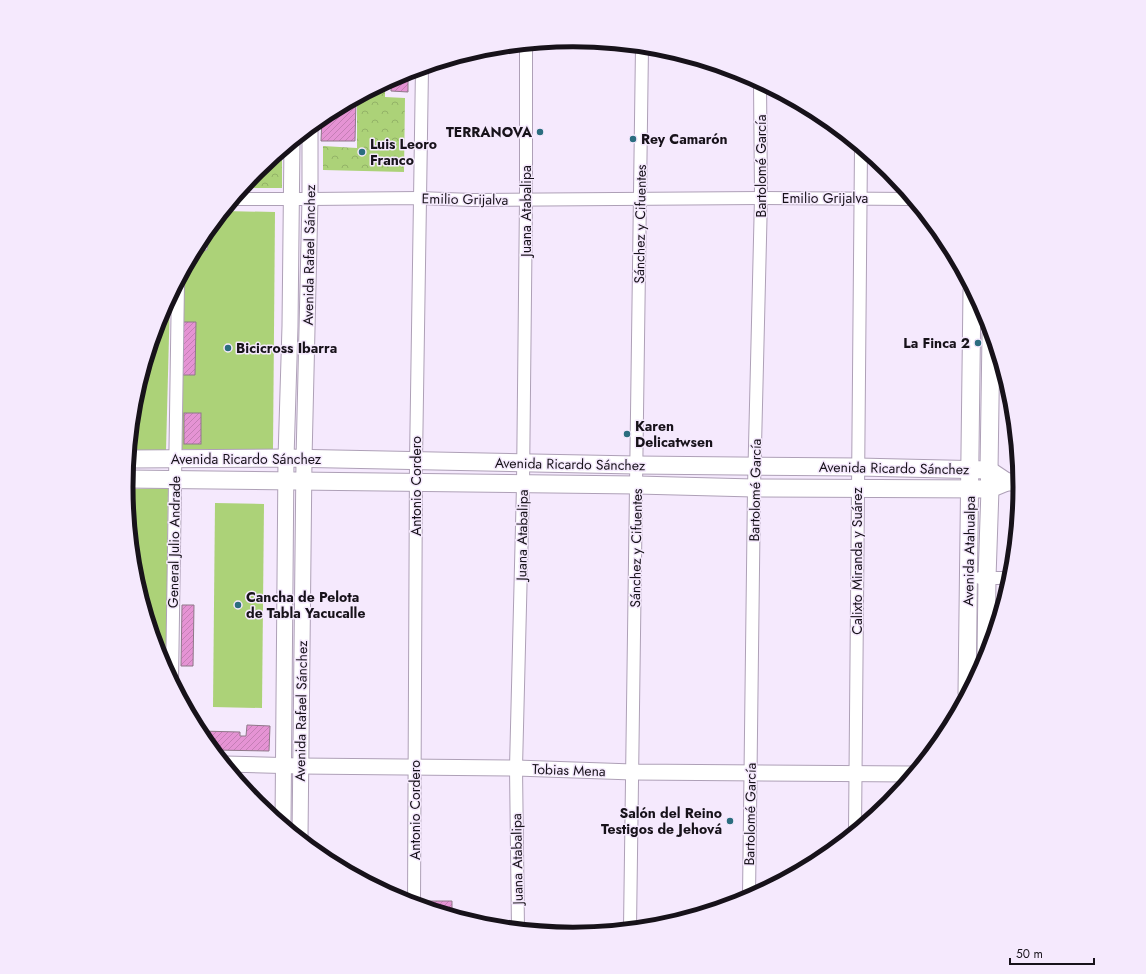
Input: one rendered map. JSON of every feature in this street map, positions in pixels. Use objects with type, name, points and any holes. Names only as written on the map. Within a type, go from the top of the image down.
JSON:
[{"type":"main road","name":"Avenida Atahualpa","points":[[968,682],[972,301]]},
{"type":"main road","name":"Avenida Atahualpa","points":[[986,638],[990,489],[991,349]]},
{"type":"main road","name":"Avenida Ricardo Sánchez","points":[[134,459],[286,458],[989,470],[1013,482]]},
{"type":"main road","name":"Avenida Ricardo Sánchez","points":[[133,480],[637,485],[754,488],[971,489],[990,489],[1013,482]]},
{"type":"street","name":"Juana Atabalipa","points":[[518,923],[516,768],[523,485],[526,50]]},
{"type":"street","name":"Sánchez y Cifuentes","points":[[630,923],[642,53]]},
{"type":"street","name":"Antonio Cordero","points":[[414,897],[416,461],[422,74]]},
{"type":"street","name":"Bartolomé García","points":[[749,890],[754,488],[761,198],[760,88]]},
{"type":"street","name":"Avenida Rafael Sánchez","points":[[300,832],[304,459],[310,200],[310,134]]},
{"type":"street","name":"Avenida Rafael Sánchez","points":[[283,818],[286,458],[292,149]]},
{"type":"street","name":"Calixto Miranda y Suárez","points":[[855,824],[861,154]]},
{"type":"street","name":"Emilio Grijalva","points":[[240,199],[906,199]]},
{"type":"street","name":"General Julio Andrade","points":[[172,669],[178,292]]},
{"type":"street","points":[[969,577],[1004,578]]},
{"type":"street","name":"Tobias Mena","points":[[231,764],[516,768],[633,772],[906,774]]},
{"type":"green space","points":[[385,89],[385,97],[405,98],[404,172],[323,170],[323,146],[357,148],[357,104]]},
{"type":"green space","points":[[282,157],[282,188],[251,188]]},
{"type":"green space","name":"Bicicross Ibarra","points":[[230,211],[275,212],[273,449],[182,449],[183,283],[207,243]]},
{"type":"green space","points":[[170,311],[166,450],[135,450],[141,401],[156,346]]},
{"type":"green space","points":[[168,488],[166,655],[156,628],[141,573],[134,516],[133,489]]},
{"type":"green space","name":"Cancha de Pelota de Tabla Yacucalle","points":[[215,503],[264,504],[262,708],[213,707]]},
{"type":"building","points":[[408,79],[408,92],[391,91],[391,86]]},
{"type":"building","points":[[356,104],[355,141],[321,141],[322,126]]},
{"type":"building","points":[[183,322],[196,322],[195,375],[182,375]]},
{"type":"building","points":[[184,413],[201,413],[201,444],[184,444]]},
{"type":"building","points":[[182,605],[194,605],[193,666],[181,666]]},
{"type":"building","points":[[247,725],[270,726],[269,751],[221,750],[207,731],[240,732],[240,736],[246,736]]},
{"type":"building","points":[[424,901],[452,901],[452,910],[432,904]]},
{"type":"place","name":"TERRANOVA","points":[[540,132]]},
{"type":"place","name":"Rey Camarón","points":[[633,139]]},
{"type":"place","name":"Luis Leoro Franco","points":[[362,152]]},
{"type":"place","name":"La Finca 2","points":[[978,343]]},
{"type":"place","name":"Bicicross Ibarra","points":[[228,348]]},
{"type":"place","name":"Karen Delicatwsen","points":[[627,434]]},
{"type":"place","name":"Cancha de Pelota de Tabla Yacucalle","points":[[238,605]]},
{"type":"place","name":"Salón del Reino Testigos de Jehová","points":[[730,821]]}]
